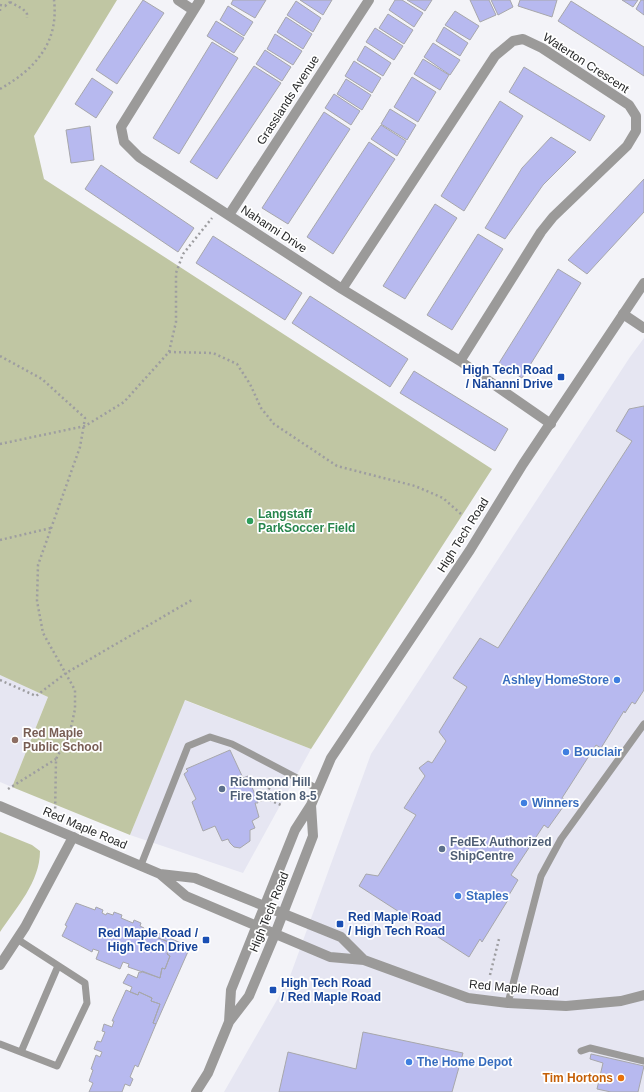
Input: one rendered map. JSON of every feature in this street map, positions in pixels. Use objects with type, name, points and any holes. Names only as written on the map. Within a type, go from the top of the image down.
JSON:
[{"type":"street","points":[[178,0],[193,10]]},
{"type":"street","name":"Nahanni Drive","points":[[200,0],[121,127],[124,142],[139,157],[342,289],[460,362],[552,424]]},
{"type":"street","name":"Grasslands Avenue","points":[[229,215],[369,0]]},
{"type":"street","name":"Waterton Crescent","points":[[342,289],[495,56],[513,40],[523,39],[542,48],[629,105],[636,116],[636,131],[627,146],[553,217],[541,232],[460,362]]},
{"type":"street","name":"High Tech Road","points":[[230,1022],[231,990],[294,830],[311,805],[331,758],[470,550],[523,464],[552,424],[644,283]]},
{"type":"street","points":[[623,314],[644,328]]},
{"type":"street","name":"High Tech Road","points":[[196,1092],[208,1073],[230,1022],[249,996],[275,934],[312,836],[311,805]]},
{"type":"street","name":"Red Maple Road","points":[[0,806],[160,874],[186,896],[330,957],[364,960],[468,998],[566,1006],[621,1001],[644,995]]},
{"type":"street","points":[[0,965],[17,939],[73,837]]},
{"type":"street","name":"Red Maple Road","points":[[160,874],[195,878],[264,906],[282,915],[341,937],[364,960]]},
{"type":"lane","points":[[508,1002],[541,876],[561,839],[644,724]]},
{"type":"lane","points":[[140,865],[188,746],[210,737],[232,744],[318,788]]},
{"type":"lane","points":[[0,1044],[57,1066],[87,1002],[85,983],[17,939]]},
{"type":"lane","points":[[21,1052],[58,966]]},
{"type":"lane","points":[[582,1051],[590,1048],[644,1061]]},
{"type":"path","points":[[0,89],[17,79],[41,56],[52,32],[54,0]]},
{"type":"path","points":[[0,11],[0,5],[5,6],[10,1],[23,9],[27,14],[27,18]]},
{"type":"path","points":[[0,444],[85,426],[124,402],[169,352],[176,322],[176,273],[183,254],[212,218]]},
{"type":"path","points":[[169,352],[213,353],[237,364],[250,384],[261,408],[274,424],[336,466],[415,486],[443,498],[461,514]]},
{"type":"path","points":[[0,356],[42,379],[85,418],[85,426],[80,447],[38,565],[37,601],[43,633],[75,690],[75,709],[70,732],[56,760],[54,829]]},
{"type":"path","points":[[0,540],[52,528]]},
{"type":"path","points":[[0,680],[36,696],[66,673],[192,600]]},
{"type":"path","points":[[8,788],[56,760]]},
{"type":"path","points":[[260,801],[265,798],[278,768]]},
{"type":"path","points":[[265,798],[281,805]]},
{"type":"path","points":[[490,975],[500,939]]},
{"type":"shaded area","points":[[644,338],[644,1092],[224,1092],[289,979],[371,754],[630,357]]},
{"type":"shaded area","name":"Red Maple Public School","points":[[0,675],[48,697],[12,787],[0,782]]},
{"type":"shaded area","points":[[184,700],[311,749],[243,873],[130,835]]},
{"type":"green space","points":[[0,0],[117,0],[34,136],[44,179],[492,469],[311,749],[185,700],[130,835],[12,787],[48,697],[0,675]]},
{"type":"green space","points":[[0,832],[32,845],[40,851],[39,862],[32,884],[0,932]]},
{"type":"building","points":[[143,0],[164,13],[117,84],[96,70]]},
{"type":"building","points":[[233,0],[266,0],[255,18],[231,4]]},
{"type":"building","points":[[300,0],[332,0],[323,15]]},
{"type":"building","points":[[395,0],[402,0],[423,13],[414,27],[389,10]]},
{"type":"building","points":[[407,0],[432,0],[425,11]]},
{"type":"building","points":[[470,0],[489,0],[496,15],[480,22]]},
{"type":"building","points":[[491,0],[510,0],[513,7],[498,15]]},
{"type":"building","points":[[520,0],[557,0],[552,17],[518,6]]},
{"type":"building","points":[[622,0],[638,0],[633,7]]},
{"type":"building","points":[[641,0],[644,0],[644,15],[636,9]]},
{"type":"building","points":[[296,1],[321,18],[313,32],[287,15]]},
{"type":"building","points":[[571,1],[644,47],[644,76],[558,21]]},
{"type":"building","points":[[228,6],[253,22],[244,36],[220,20]]},
{"type":"building","points":[[455,11],[479,26],[470,40],[445,25]]},
{"type":"building","points":[[388,14],[413,30],[404,44],[379,28]]},
{"type":"building","points":[[286,17],[312,34],[303,49],[277,32]]},
{"type":"building","points":[[216,21],[244,38],[234,53],[207,36]]},
{"type":"building","points":[[444,27],[468,43],[460,56],[436,41]]},
{"type":"building","points":[[375,28],[403,46],[394,60],[366,42]]},
{"type":"building","points":[[275,34],[302,51],[293,65],[267,49]]},
{"type":"building","points":[[212,42],[238,58],[179,154],[153,138]]},
{"type":"building","points":[[433,43],[460,60],[450,75],[424,57]]},
{"type":"building","points":[[365,46],[391,63],[383,76],[357,60]]},
{"type":"building","points":[[265,50],[291,67],[282,81],[256,64]]},
{"type":"building","points":[[423,59],[449,75],[440,90],[414,74]]},
{"type":"building","points":[[354,61],[381,78],[372,93],[345,76]]},
{"type":"building","points":[[254,66],[281,83],[217,179],[190,162]]},
{"type":"building","points":[[524,67],[605,116],[590,141],[509,92]]},
{"type":"building","points":[[412,77],[436,92],[418,122],[394,107]]},
{"type":"building","points":[[92,78],[113,92],[96,118],[75,104]]},
{"type":"building","points":[[346,79],[371,95],[362,110],[337,94]]},
{"type":"building","points":[[334,94],[360,111],[351,125],[325,108]]},
{"type":"building","points":[[500,101],[523,116],[464,211],[441,196]]},
{"type":"building","points":[[390,109],[416,125],[407,140],[381,124]]},
{"type":"building","points":[[324,112],[350,129],[288,224],[262,208]]},
{"type":"building","points":[[381,125],[406,141],[397,156],[371,139]]},
{"type":"building","points":[[90,126],[94,160],[71,163],[66,130]]},
{"type":"building","points":[[551,137],[576,152],[543,185],[505,239],[485,228],[522,168]]},
{"type":"building","points":[[369,142],[395,159],[333,254],[307,237]]},
{"type":"building","points":[[101,165],[194,228],[178,252],[85,189]]},
{"type":"building","points":[[644,179],[644,212],[587,274],[568,260]]},
{"type":"building","points":[[435,204],[457,218],[405,299],[383,286]]},
{"type":"building","points":[[478,234],[503,249],[452,330],[427,315]]},
{"type":"building","points":[[213,236],[302,293],[285,320],[196,263]]},
{"type":"building","points":[[558,269],[581,283],[522,378],[499,363]]},
{"type":"building","points":[[310,296],[408,359],[390,387],[292,323]]},
{"type":"building","points":[[414,371],[508,429],[495,451],[400,393]]},
{"type":"building","points":[[644,406],[644,690],[635,704],[632,702],[625,713],[624,711],[601,748],[596,745],[562,798],[568,800],[548,828],[544,825],[511,875],[518,880],[506,900],[508,900],[482,942],[480,939],[469,957],[359,886],[366,874],[378,876],[416,815],[404,808],[425,776],[419,768],[428,761],[432,763],[446,741],[439,732],[467,687],[453,678],[480,638],[498,648],[632,441],[616,431],[629,409]]},
{"type":"building","name":"Richmond Hill Fire Station 8-5","points":[[230,750],[243,778],[248,776],[258,803],[255,803],[259,817],[252,821],[255,828],[250,830],[250,841],[240,848],[234,847],[228,839],[222,841],[215,826],[203,831],[192,802],[196,799],[184,774],[188,771],[186,769]]},
{"type":"building","points":[[76,903],[95,910],[96,907],[103,910],[102,913],[106,915],[107,913],[113,915],[114,912],[122,915],[121,918],[133,923],[134,920],[141,923],[140,926],[144,928],[143,931],[158,933],[156,937],[174,944],[171,951],[169,950],[167,954],[170,956],[165,969],[162,968],[160,978],[128,967],[129,964],[123,962],[120,969],[96,959],[99,951],[93,949],[92,952],[62,936],[67,926],[65,925]]},
{"type":"building","points":[[158,933],[190,947],[156,1024],[153,1023],[160,1004],[151,1001],[152,998],[139,992],[138,995],[130,992],[132,987],[123,983],[128,974],[137,978],[139,972],[141,973],[142,971],[160,978],[162,968],[165,969],[170,956],[167,954],[169,950],[171,951],[174,944],[156,937]]},
{"type":"building","points":[[126,990],[138,995],[139,992],[152,998],[151,1001],[160,1004],[153,1023],[156,1024],[138,1067],[135,1065],[130,1077],[133,1079],[130,1086],[125,1084],[122,1092],[89,1092],[93,1083],[89,1081],[93,1070],[91,1069],[96,1055],[100,1057],[102,1052],[94,1049],[97,1041],[101,1042],[105,1032],[102,1031],[104,1024],[112,1027],[114,1021],[112,1021]]},
{"type":"building","name":"The Home Depot","points":[[363,1032],[463,1053],[452,1092],[279,1092],[288,1052],[356,1069]]},
{"type":"building","name":"Tim Hortons","points":[[591,1054],[644,1066],[638,1092],[611,1092],[597,1089],[603,1063],[590,1059]]},
{"type":"place","name":"High Tech Road / Nahanni Drive","points":[[561,377]]},
{"type":"place","name":"Langstaff ParkSoccer Field","points":[[250,521]]},
{"type":"place","name":"Ashley HomeStore","points":[[617,680]]},
{"type":"place","name":"Red Maple Public School","points":[[15,740]]},
{"type":"place","name":"Bouclair","points":[[566,752]]},
{"type":"place","name":"Richmond Hill Fire Station 8-5","points":[[222,789]]},
{"type":"place","name":"Winners","points":[[524,803]]},
{"type":"place","name":"FedEx Authorized ShipCentre","points":[[442,849]]},
{"type":"place","name":"Staples","points":[[458,896]]},
{"type":"place","name":"Red Maple Road / High Tech Road","points":[[340,924]]},
{"type":"place","name":"Red Maple Road / High Tech Drive","points":[[206,940]]},
{"type":"place","name":"High Tech Road / Red Maple Road","points":[[273,990]]},
{"type":"place","name":"The Home Depot","points":[[409,1062]]},
{"type":"place","name":"Tim Hortons","points":[[621,1078]]}]
